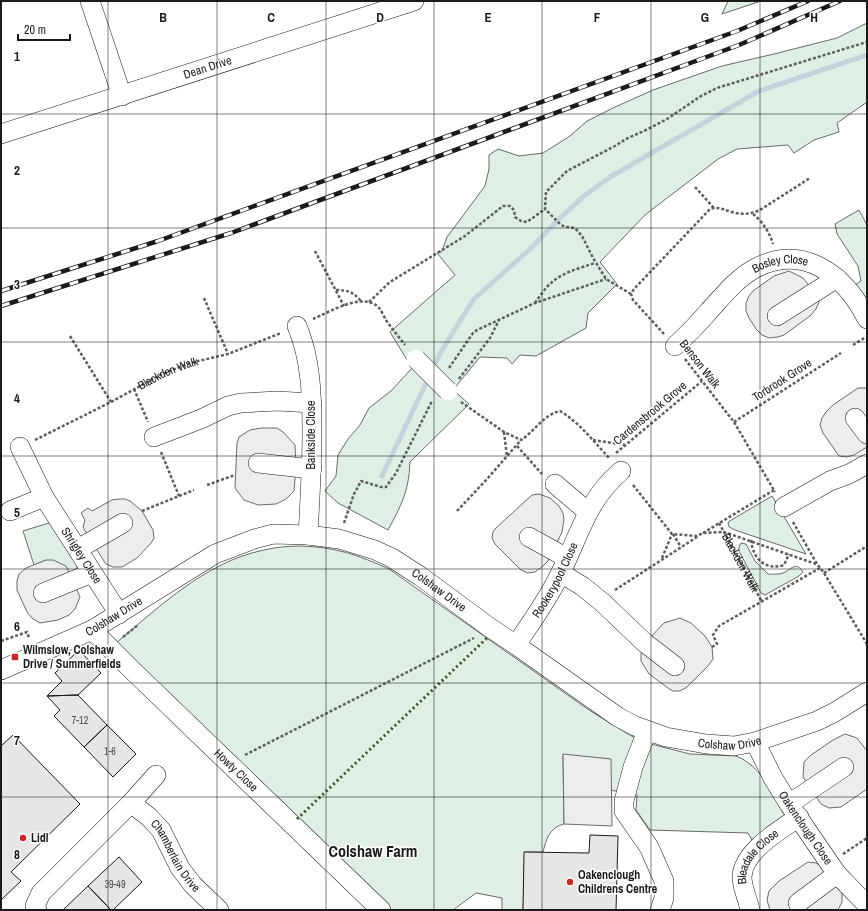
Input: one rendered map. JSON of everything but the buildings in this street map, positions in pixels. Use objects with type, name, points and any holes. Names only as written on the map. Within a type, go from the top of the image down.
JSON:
[{"type":"street","points":[[90,1],[122,96]]},
{"type":"street","name":"Dean Drive","points":[[1,134],[414,1]]},
{"type":"street","name":"Bosley Close","points":[[675,346],[743,277],[753,270],[778,261],[789,259],[809,262],[824,269],[837,278],[860,306],[867,319]]},
{"type":"street","points":[[777,316],[837,278]]},
{"type":"street","name":"Bankside Close","points":[[298,331],[306,353],[312,403],[312,469],[308,535]]},
{"type":"street","points":[[416,359],[448,391]]},
{"type":"street","points":[[154,437],[176,427],[201,419],[228,406],[240,403],[277,401],[312,403]]},
{"type":"street","points":[[856,418],[867,434]]},
{"type":"street","name":"Shrigley Close","points":[[24,454],[44,496],[119,614]]},
{"type":"street","points":[[258,463],[312,469]]},
{"type":"street","points":[[790,503],[830,481],[849,474],[867,464]]},
{"type":"street","name":"Rookerypool Close","points":[[516,645],[545,602],[564,566],[588,512],[605,486],[615,465]]},
{"type":"street","points":[[555,484],[588,512]]},
{"type":"street","points":[[10,511],[44,496]]},
{"type":"street","points":[[78,548],[123,523]]},
{"type":"street","name":"Colshaw Drive","points":[[1,670],[92,630],[190,568],[215,554],[234,546],[273,534],[308,535],[339,539],[375,550],[392,558],[420,576],[489,627],[618,717],[647,731],[666,738],[706,744],[734,746],[755,742],[817,721],[835,712],[867,692]]},
{"type":"street","points":[[529,537],[564,566],[582,586],[602,602],[645,643],[675,666]]},
{"type":"street","points":[[43,593],[92,573]]},
{"type":"street","name":"Howty Close","points":[[92,630],[132,671],[381,910]]},
{"type":"street","points":[[647,731],[633,767],[624,801],[624,811],[649,847],[664,881],[664,898],[660,910]]},
{"type":"street","name":"Oakenclough Close","points":[[755,742],[773,778],[834,869],[867,905]]},
{"type":"street","name":"Bleadale Close","points":[[750,910],[742,875],[750,857],[794,810],[844,767]]},
{"type":"street","points":[[37,910],[35,906],[41,893],[114,818],[131,803],[156,775]]},
{"type":"street","name":"Chamberlain Drive","points":[[131,803],[149,817],[160,830],[180,868],[193,885],[219,910]]},
{"type":"street","points":[[798,903],[834,869]]},
{"type":"path","points":[[810,178],[760,210],[752,213],[733,213],[720,208],[710,209],[630,294],[606,279],[582,236],[575,228],[561,225],[545,209],[545,193],[547,189],[567,171],[667,119],[701,96],[716,88],[867,42]]},
{"type":"path","points":[[695,187],[714,208]]},
{"type":"path","points":[[416,359],[394,332],[380,309],[369,302],[390,282],[465,236],[503,206],[510,206],[514,210],[515,217],[521,221],[527,222],[545,209]]},
{"type":"path","points":[[752,213],[758,218],[772,239],[778,261]]},
{"type":"path","points":[[315,250],[344,306]]},
{"type":"path","points":[[535,303],[552,283],[563,275],[577,268],[596,263]]},
{"type":"path","points":[[484,326],[535,303],[606,279]]},
{"type":"path","points":[[336,290],[350,291],[360,302]]},
{"type":"path","name":"Benson Walk","points":[[630,294],[633,300],[675,346],[734,422],[774,490],[790,503],[820,568],[867,644]]},
{"type":"path","points":[[204,298],[228,354]]},
{"type":"path","name":"Blackden Walk","points":[[24,454],[111,402],[162,374],[298,331],[344,306],[360,302],[369,302]]},
{"type":"path","points":[[448,391],[460,379],[490,338],[500,320]]},
{"type":"path","points":[[70,336],[111,402]]},
{"type":"path","points":[[853,345],[867,337]]},
{"type":"path","name":"Torbrook Grove","points":[[734,422],[840,353]]},
{"type":"path","name":"Cardensbrook Grove","points":[[615,465],[626,445],[702,381]]},
{"type":"path","points":[[504,432],[507,457]]},
{"type":"path","points":[[457,511],[521,440]]},
{"type":"path","points":[[592,440],[626,445]]},
{"type":"path","points":[[517,446],[551,484],[555,484]]},
{"type":"path","points":[[339,539],[354,494],[361,481],[386,487],[396,473]]},
{"type":"path","points":[[207,485],[235,475]]},
{"type":"path","points":[[142,511],[194,490]]},
{"type":"path","name":"Blackden Walk","points":[[703,533],[774,490]]},
{"type":"path","name":"Blackden Walk","points":[[719,523],[762,602]]},
{"type":"path","points":[[662,558],[672,534],[681,547]]},
{"type":"path","points":[[602,602],[618,587],[697,536]]},
{"type":"path","points":[[751,540],[752,550],[764,565],[771,567],[784,565],[789,554]]},
{"type":"path","points":[[824,573],[867,546]]},
{"type":"path","name":"Blackden Walk","points":[[712,647],[717,644],[713,635],[719,626],[820,568]]},
{"type":"path","points":[[110,648],[143,620]]},
{"type":"path","points":[[228,763],[481,634],[489,627]]},
{"type":"path","points":[[834,869],[867,838]]},
{"type":"green space","points":[[728,1],[761,1],[722,14]]},
{"type":"green space","points":[[867,23],[867,102],[837,123],[839,132],[814,140],[794,153],[788,145],[737,149],[718,159],[645,215],[600,262],[617,284],[588,313],[586,328],[536,356],[520,355],[512,364],[507,358],[480,357],[453,390],[469,404],[410,462],[404,498],[388,530],[338,503],[325,491],[336,476],[338,455],[348,439],[360,425],[369,408],[391,391],[412,368],[390,332],[455,275],[437,253],[442,251],[447,237],[485,186],[489,169],[489,155],[498,149],[519,156],[543,153],[570,136],[587,121],[653,90],[722,66],[837,38]]},
{"type":"green space","points":[[859,210],[867,225],[867,319],[848,290],[861,281],[858,266],[837,234],[835,224]]},
{"type":"green space","points":[[772,496],[806,554],[729,527],[728,522]]},
{"type":"green space","points":[[52,522],[77,563],[77,569],[70,574],[46,560],[34,565],[23,531]]},
{"type":"green space","points":[[741,543],[746,544],[755,561],[768,574],[781,574],[796,566],[803,572],[799,576],[765,595],[761,593],[739,551]]},
{"type":"green space","points":[[301,546],[336,550],[389,569],[589,710],[643,742],[690,754],[736,756],[745,761],[761,775],[768,784],[792,822],[752,840],[748,833],[650,830],[636,810],[637,795],[610,790],[610,759],[563,755],[564,824],[555,828],[549,834],[543,852],[525,852],[523,910],[502,910],[502,898],[476,893],[453,910],[381,910],[110,648],[163,603],[201,576],[221,565],[242,556],[264,550]]},
{"type":"shaded area","points":[[789,271],[803,278],[815,293],[819,302],[816,309],[810,316],[784,335],[769,338],[762,335],[756,329],[746,311],[746,303],[753,291],[774,276]]},
{"type":"shaded area","points":[[858,388],[867,388],[867,447],[854,455],[847,457],[839,456],[823,433],[820,425],[822,418],[833,405]]},
{"type":"shaded area","points":[[277,428],[283,432],[295,445],[296,467],[294,491],[286,499],[276,504],[258,505],[244,500],[235,488],[237,443],[239,437],[250,430]]},
{"type":"shaded area","points":[[539,494],[550,498],[559,506],[563,513],[564,519],[562,532],[548,561],[535,572],[528,573],[521,570],[495,544],[492,538],[493,532],[496,528],[532,495]]},
{"type":"shaded area","points":[[119,499],[130,501],[142,511],[153,530],[154,538],[137,558],[122,567],[113,567],[106,564],[91,541],[83,527],[85,520],[81,513],[88,508],[92,511],[112,500]]},
{"type":"shaded area","points":[[46,560],[53,560],[66,566],[80,597],[75,609],[69,615],[58,620],[40,623],[33,619],[27,612],[17,590],[17,581],[19,574],[26,568]]},
{"type":"shaded area","points":[[680,618],[691,623],[705,636],[712,647],[713,659],[687,687],[680,691],[673,691],[649,674],[641,661],[641,654],[645,643],[664,623]]},
{"type":"shaded area","points":[[845,734],[857,738],[867,751],[867,789],[841,807],[829,808],[821,804],[803,777],[804,762],[811,755],[833,740]]},
{"type":"shaded area","points":[[563,754],[611,759],[612,826],[564,824]]},
{"type":"shaded area","points":[[808,862],[816,863],[824,867],[842,892],[842,902],[839,908],[837,910],[770,910],[767,900],[769,891],[779,881]]},
{"type":"waterway","points":[[432,370],[442,350],[474,299],[529,250],[584,196],[610,177],[759,91],[867,55]]},
{"type":"waterway","points":[[382,476],[429,377]]},
{"type":"railway","points":[[1,291],[158,241],[737,31],[808,1]]},
{"type":"railway","points":[[1,306],[231,233],[739,45],[840,1]]},
{"type":"hedge","points":[[297,819],[487,638]]},
{"type":"place","name":"Wilmslow, Colshaw Drive / Summerfields","points":[[15,657]]},
{"type":"place","name":"Lidl","points":[[23,838]]},
{"type":"place","name":"Oakenclough Childrens Centre","points":[[570,882]]},
{"type":"district","name":"Colshaw Farm","points":[[373,851]]}]
